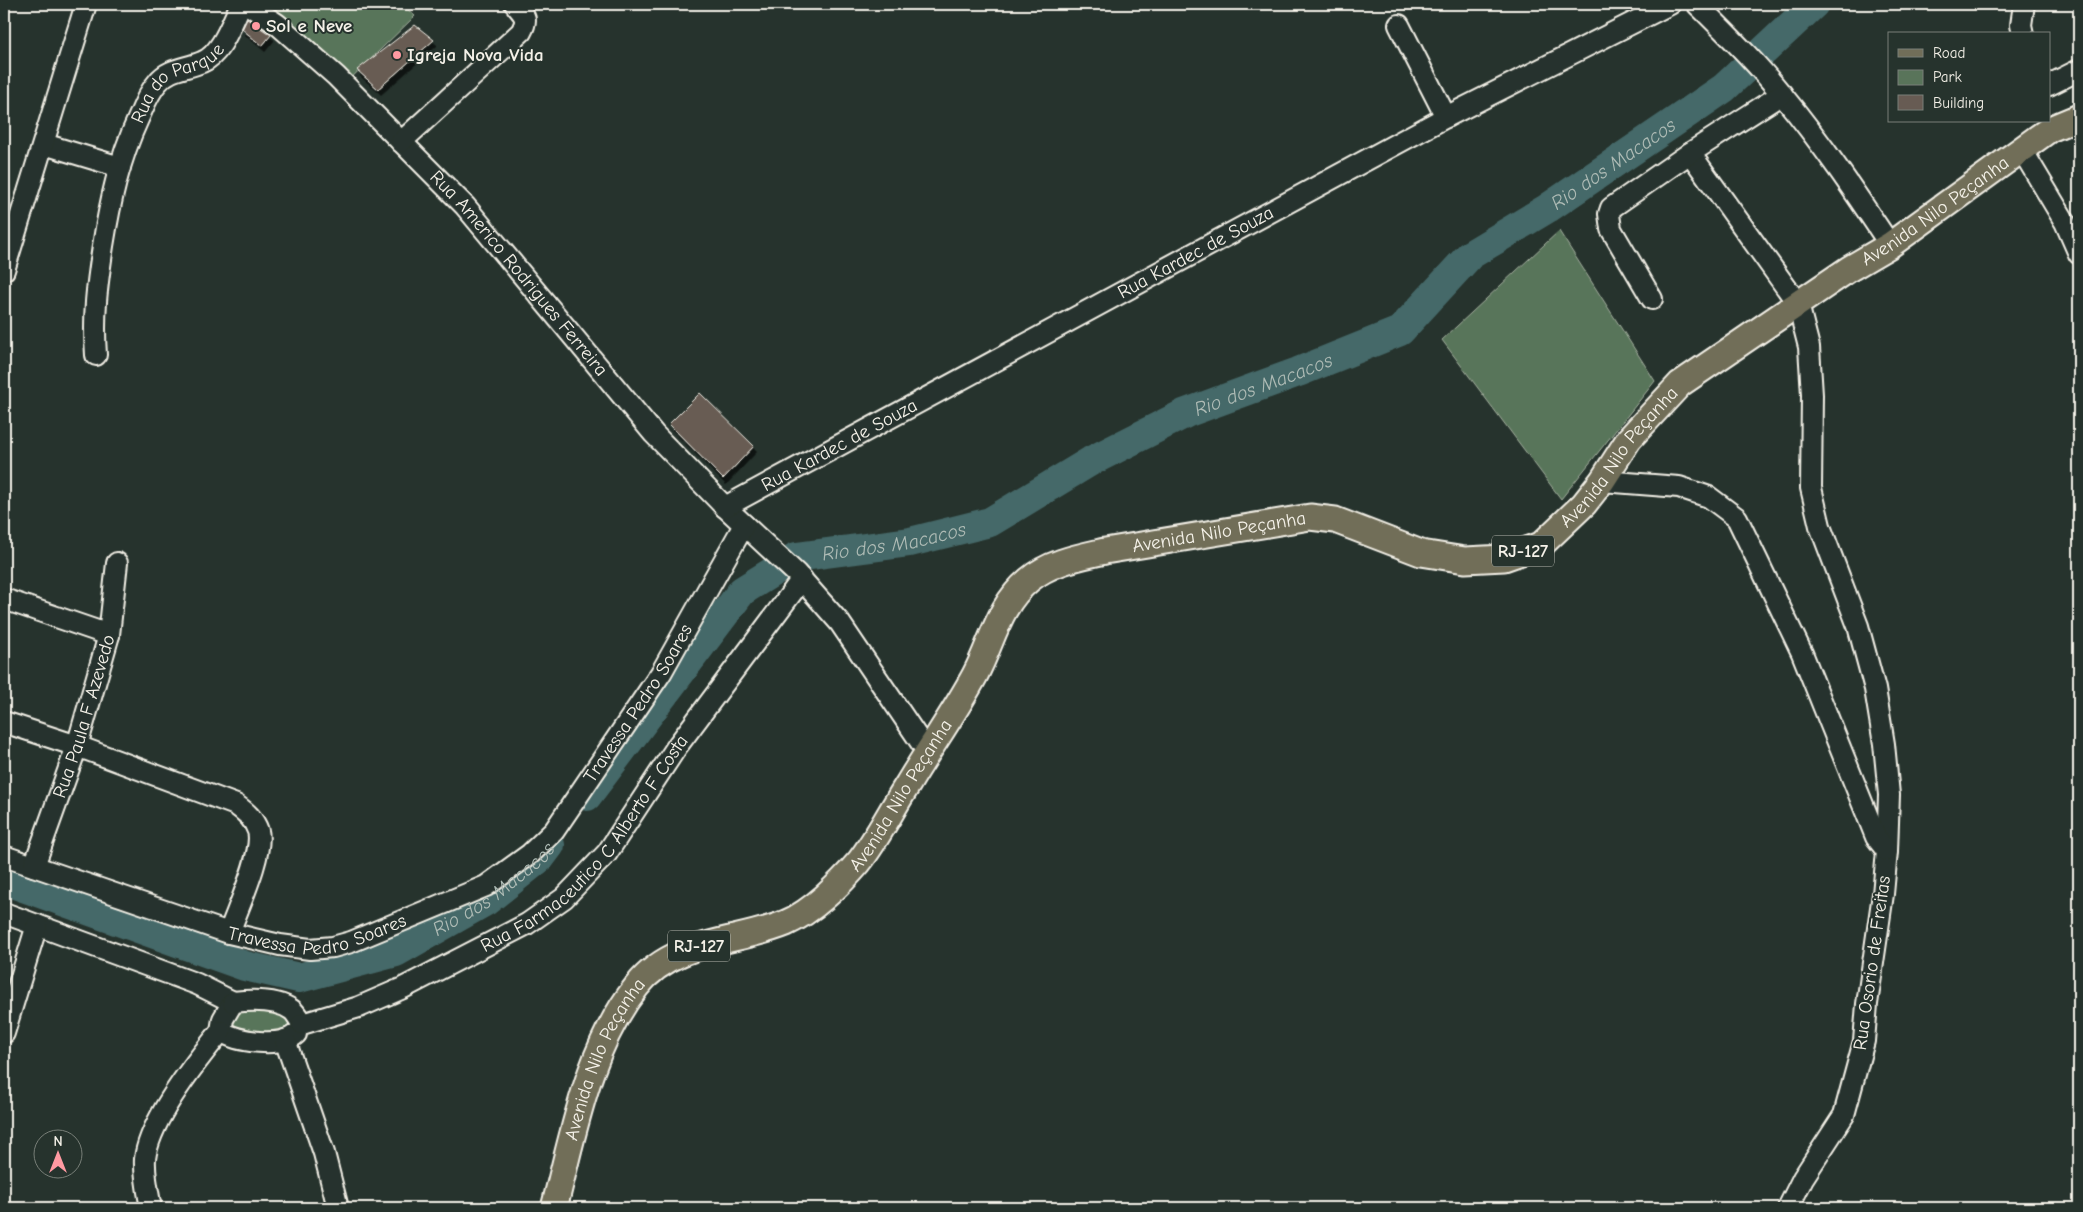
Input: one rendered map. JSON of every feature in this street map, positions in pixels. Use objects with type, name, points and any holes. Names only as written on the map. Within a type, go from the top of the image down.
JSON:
[{"type":"main road","name":"Avenida Nilo Peçanha","points":[[554,1208],[597,1055],[624,1004],[638,985],[656,967],[694,947],[753,934],[788,922],[828,895],[860,860],[928,753],[976,674],[1004,606],[1028,581],[1043,570],[1058,563],[1105,551],[1310,517],[1336,520],[1421,553],[1465,560],[1504,558],[1541,544],[1584,504],[1602,481],[1629,439],[1680,384],[1850,269],[1890,245],[2022,150],[2049,125],[2079,116]]},
{"type":"street","points":[[4,270],[8,245],[44,144],[86,4]]},
{"type":"street","name":"Rua do Parque","points":[[96,355],[95,294],[110,201],[130,137],[151,90],[159,80],[170,72],[202,62],[211,57],[222,41],[241,4]]},
{"type":"street","name":"Rua Americo Rodrigues Ferreira","points":[[247,4],[277,24],[336,76],[465,206],[654,434],[725,507],[799,576],[840,623],[928,753]]},
{"type":"street","points":[[402,142],[521,32],[526,24],[525,18],[515,4]]},
{"type":"street","name":"Rua Kardec de Souza","points":[[725,507],[1446,117],[1670,4]]},
{"type":"street","points":[[1697,4],[1750,57],[1766,78],[1782,94],[1842,175],[1890,245]]},
{"type":"street","points":[[2023,32],[2021,25],[2024,4]]},
{"type":"street","points":[[1399,25],[1446,117]]},
{"type":"street","points":[[2050,84],[2079,70]]},
{"type":"street","points":[[1652,300],[1610,229],[1608,214],[1611,208],[1782,94]]},
{"type":"street","points":[[44,144],[120,167]]},
{"type":"street","points":[[2022,150],[2065,222],[2079,254]]},
{"type":"street","points":[[1690,154],[1798,304]]},
{"type":"street","name":"Rua Osorio de Freitas","points":[[1788,1208],[1804,1178],[1844,1115],[1864,1041],[1867,1004],[1883,894],[1889,794],[1884,744],[1874,689],[1858,626],[1820,526],[1811,488],[1812,395],[1809,347],[1798,304]]},
{"type":"street","points":[[1602,481],[1642,486],[1679,486],[1709,497],[1737,518],[1802,653],[1876,837],[1887,851]]},
{"type":"street","name":"Travessa Pedro Soares","points":[[4,856],[229,933],[280,945],[310,949],[333,947],[351,942],[486,886],[530,854],[554,831],[661,673],[744,525]]},
{"type":"street","name":"Rua Paula F Azevedo","points":[[34,866],[76,746],[109,635],[117,563]]},
{"type":"street","name":"Rua Farmaceutico C Alberto F Costa","points":[[302,1024],[359,1007],[403,988],[527,924],[564,898],[607,852],[678,745],[799,576]]},
{"type":"street","points":[[4,599],[109,635]]},
{"type":"street","points":[[4,722],[76,746],[236,805],[247,813],[258,832],[258,852],[229,933]]},
{"type":"street","points":[[4,913],[197,984],[233,1002],[246,1000],[281,1005],[294,1011],[302,1024],[298,1032],[291,1038],[265,1042],[229,1037],[221,1031]]},
{"type":"street","points":[[4,1034],[37,925]]},
{"type":"street","points":[[151,1208],[145,1173],[146,1157],[151,1138],[193,1066],[221,1031],[224,1019],[233,1002]]},
{"type":"street","points":[[285,1040],[324,1153],[338,1208]]},
{"type":"green space","points":[[245,4],[401,4],[415,16],[344,85]]},
{"type":"green space","points":[[1559,231],[1655,381],[1561,499],[1442,340]]},
{"type":"green space","points":[[233,1002],[289,1016],[296,1034],[225,1034]]},
{"type":"building","points":[[247,19],[271,35],[262,46],[242,29]]},
{"type":"building","name":"Igreja Nova Vida","points":[[415,25],[434,40],[378,89],[357,70]]},
{"type":"building","points":[[700,393],[754,446],[723,479],[669,424]]},
{"type":"waterway","name":"Rio dos Macacos","points":[[587,796],[742,591],[796,557],[910,542],[990,522],[1091,461],[1186,413],[1298,372],[1400,331],[1470,255],[1548,208],[1724,88],[1814,4]]},
{"type":"waterway","name":"Rio dos Macacos","points":[[4,880],[245,966],[299,978],[396,952],[486,901],[541,857],[550,845]]},
{"type":"place","name":"Sol e Neve","points":[[256,26]]},
{"type":"place","name":"Igreja Nova Vida","points":[[397,55]]}]
